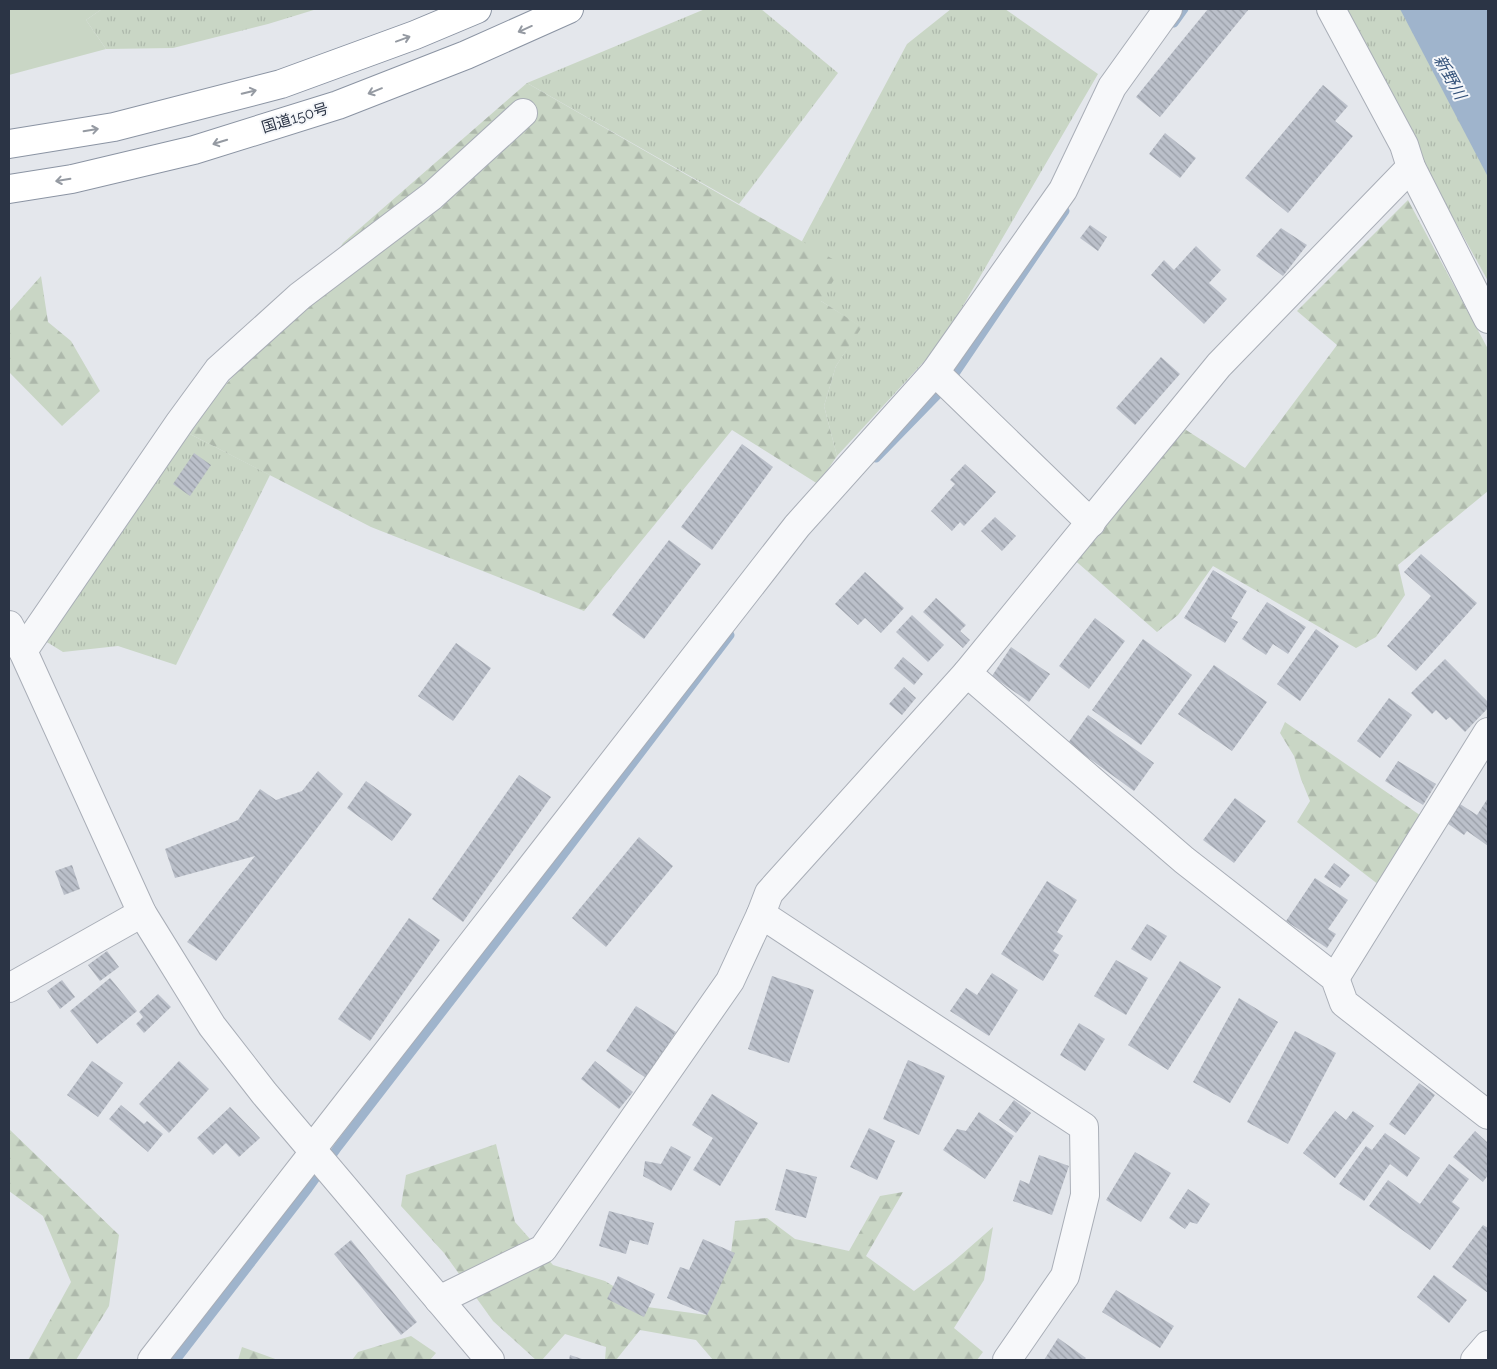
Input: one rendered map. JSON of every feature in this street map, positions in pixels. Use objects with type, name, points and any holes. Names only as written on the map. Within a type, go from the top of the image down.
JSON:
[{"type":"highway","points":[[9,144],[114,127],[281,84],[415,35],[477,9]]},
{"type":"highway","name":"国道150号","points":[[9,189],[72,179],[194,150],[338,105],[466,55],[569,9]]},
{"type":"street","points":[[152,1360],[797,526],[935,372],[1063,190],[1112,87],[1168,9]]},
{"type":"street","points":[[1331,9],[1404,145],[1411,167],[1488,319]]},
{"type":"street","points":[[24,651],[180,422],[218,370],[300,296],[432,196],[524,113]]},
{"type":"street","points":[[439,1300],[543,1250],[730,981],[762,914],[769,893],[967,673],[1219,365],[1411,167]]},
{"type":"street","points":[[935,372],[1091,522]]},
{"type":"street","points":[[9,625],[24,651],[142,913],[212,1026],[264,1093],[490,1360]]},
{"type":"street","points":[[967,673],[1184,860],[1335,978],[1344,1003],[1488,1115]]},
{"type":"street","points":[[1335,978],[1488,732]]},
{"type":"street","points":[[9,988],[142,913]]},
{"type":"street","points":[[762,914],[1084,1127],[1085,1195],[1065,1276],[1007,1360]]},
{"type":"street","points":[[1475,1360],[1488,1345]]},
{"type":"green space","points":[[9,9],[102,9],[86,20],[106,49],[9,75]]},
{"type":"green space","points":[[102,9],[317,9],[268,24],[173,48],[106,49],[86,20]]},
{"type":"green space","points":[[705,9],[761,9],[838,73],[739,204],[527,83]]},
{"type":"green space","points":[[951,9],[1005,9],[1098,74],[942,342],[837,456],[824,406],[836,366],[861,327],[821,301],[802,241],[907,44]]},
{"type":"green space","points":[[1346,9],[1488,9],[1488,281],[1406,133]]},
{"type":"green space","points":[[527,83],[843,265],[821,301],[862,327],[836,366],[824,406],[837,456],[818,484],[732,430],[584,611],[371,527],[184,431],[319,281],[343,243]]},
{"type":"green space","points":[[1408,200],[1488,349],[1488,491],[1398,565],[1405,595],[1376,637],[1356,648],[1213,566],[1178,615],[1157,632],[1071,557],[1183,428],[1245,468],[1337,345],[1297,311]]},
{"type":"green space","points":[[41,276],[48,322],[71,341],[100,391],[62,426],[9,372],[9,312]]},
{"type":"green space","points":[[184,431],[270,475],[176,665],[118,646],[63,652],[42,639]]},
{"type":"green space","points":[[1285,722],[1427,820],[1383,888],[1297,822],[1310,801],[1294,756],[1280,733]]},
{"type":"green space","points":[[9,1129],[119,1235],[109,1306],[76,1360],[28,1360],[71,1282],[43,1216],[9,1191]]},
{"type":"green space","points":[[496,1144],[515,1222],[553,1265],[605,1281],[647,1307],[707,1315],[731,1253],[735,1221],[767,1218],[795,1239],[849,1251],[880,1196],[903,1192],[866,1256],[914,1291],[953,1262],[993,1227],[984,1280],[954,1328],[983,1352],[977,1360],[713,1360],[696,1340],[640,1330],[616,1360],[605,1360],[606,1347],[565,1334],[542,1360],[536,1360],[493,1321],[444,1253],[401,1206],[406,1175]]},
{"type":"green space","points":[[411,1336],[436,1353],[430,1360],[352,1360],[358,1352]]},
{"type":"green space","points":[[242,1347],[278,1360],[238,1360]]},
{"type":"water","name":"新野川","points":[[1400,9],[1488,9],[1488,177]]},
{"type":"building","points":[[1208,9],[1249,9],[1160,117],[1136,97]]},
{"type":"building","points":[[1323,85],[1348,106],[1335,121],[1353,136],[1288,213],[1245,178]]},
{"type":"building","points":[[1165,133],[1196,158],[1180,178],[1149,154]]},
{"type":"building","points":[[1090,225],[1107,237],[1098,251],[1080,238]]},
{"type":"building","points":[[1281,228],[1307,245],[1283,276],[1256,256]]},
{"type":"building","points":[[1196,246],[1221,270],[1209,283],[1227,299],[1204,324],[1151,275],[1164,260],[1174,270]]},
{"type":"building","points":[[1161,357],[1180,374],[1135,425],[1116,408]]},
{"type":"building","points":[[742,444],[773,467],[712,550],[681,527]]},
{"type":"building","points":[[194,453],[211,465],[190,496],[173,484]]},
{"type":"building","points":[[965,464],[996,492],[964,526],[960,522],[952,531],[931,511],[955,484],[950,480]]},
{"type":"building","points":[[995,517],[1016,536],[1002,551],[981,531]]},
{"type":"building","points":[[669,540],[701,564],[644,639],[612,615]]},
{"type":"building","points":[[1421,554],[1477,603],[1416,671],[1387,646],[1431,596],[1404,572]]},
{"type":"building","points":[[1213,570],[1247,591],[1231,618],[1238,622],[1225,643],[1184,618]]},
{"type":"building","points":[[865,572],[904,608],[881,633],[865,618],[858,625],[835,604]]},
{"type":"building","points":[[936,598],[966,625],[960,631],[970,640],[963,648],[923,612]]},
{"type":"building","points":[[1267,602],[1306,627],[1288,654],[1273,644],[1266,655],[1242,639]]},
{"type":"building","points":[[912,615],[944,645],[928,662],[896,632]]},
{"type":"building","points":[[1095,618],[1125,641],[1089,689],[1059,666]]},
{"type":"building","points":[[1316,629],[1339,646],[1300,701],[1277,684]]},
{"type":"building","points":[[1143,639],[1192,675],[1141,745],[1092,710]]},
{"type":"building","points":[[456,643],[491,668],[453,721],[418,696]]},
{"type":"building","points":[[1011,647],[1050,674],[1029,702],[992,676]]},
{"type":"building","points":[[903,657],[923,674],[914,685],[894,668]]},
{"type":"building","points":[[1445,659],[1488,702],[1488,708],[1465,732],[1450,717],[1446,720],[1436,710],[1432,714],[1411,693]]},
{"type":"building","points":[[1214,665],[1267,702],[1232,751],[1178,714]]},
{"type":"building","points":[[904,687],[916,698],[902,715],[889,704]]},
{"type":"building","points":[[1389,698],[1412,715],[1380,758],[1357,741]]},
{"type":"building","points":[[1088,715],[1154,763],[1134,791],[1068,743]]},
{"type":"building","points":[[1398,761],[1436,784],[1423,805],[1385,781]]},
{"type":"building","points":[[318,771],[343,794],[216,961],[187,942],[255,856],[175,878],[165,849],[238,820],[260,789],[276,800],[302,791]]},
{"type":"building","points":[[519,775],[551,797],[463,922],[432,899]]},
{"type":"building","points":[[366,781],[412,814],[392,841],[347,808]]},
{"type":"building","points":[[1235,798],[1266,821],[1234,863],[1203,840]]},
{"type":"building","points":[[1488,798],[1488,846],[1467,831],[1464,835],[1444,821],[1457,802],[1477,815]]},
{"type":"building","points":[[639,837],[673,866],[606,947],[572,918]]},
{"type":"building","points":[[1334,863],[1350,875],[1340,888],[1324,877]]},
{"type":"building","points":[[72,865],[80,889],[64,895],[55,871]]},
{"type":"building","points":[[1315,878],[1348,900],[1328,929],[1336,934],[1327,948],[1286,921]]},
{"type":"building","points":[[1047,881],[1077,900],[1057,932],[1063,936],[1053,951],[1059,955],[1043,981],[1001,954]]},
{"type":"building","points":[[409,918],[440,940],[370,1041],[338,1019]]},
{"type":"building","points":[[1147,924],[1167,936],[1151,961],[1131,949]]},
{"type":"building","points":[[107,951],[119,967],[100,981],[88,965]]},
{"type":"building","points":[[1116,960],[1148,978],[1126,1015],[1094,996]]},
{"type":"building","points":[[1180,961],[1221,987],[1168,1070],[1128,1045]]},
{"type":"building","points":[[992,973],[1018,990],[989,1036],[950,1011],[966,988],[977,995]]},
{"type":"building","points":[[772,976],[814,990],[789,1063],[748,1049]]},
{"type":"building","points":[[110,978],[137,1011],[97,1044],[70,1011]]},
{"type":"building","points":[[62,980],[75,997],[60,1009],[47,991]]},
{"type":"building","points":[[158,994],[171,1007],[144,1033],[136,1024],[143,1017],[139,1012]]},
{"type":"building","points":[[1239,998],[1278,1022],[1230,1103],[1193,1082]]},
{"type":"building","points":[[636,1006],[676,1032],[646,1078],[606,1051]]},
{"type":"building","points":[[1079,1023],[1105,1039],[1085,1071],[1060,1055]]},
{"type":"building","points":[[1295,1031],[1336,1053],[1288,1144],[1247,1122]]},
{"type":"building","points":[[908,1060],[945,1076],[919,1135],[883,1119]]},
{"type":"building","points":[[92,1061],[123,1083],[98,1117],[67,1095]]},
{"type":"building","points":[[179,1061],[209,1089],[169,1133],[139,1104]]},
{"type":"building","points":[[595,1061],[633,1092],[619,1109],[581,1079]]},
{"type":"building","points":[[1419,1083],[1435,1095],[1405,1135],[1389,1124]]},
{"type":"building","points":[[712,1094],[758,1123],[720,1186],[693,1170],[713,1138],[692,1125]]},
{"type":"building","points":[[1014,1100],[1031,1113],[1016,1133],[999,1120]]},
{"type":"building","points":[[121,1105],[144,1124],[147,1121],[163,1134],[148,1152],[109,1119]]},
{"type":"building","points":[[230,1107],[260,1138],[239,1157],[226,1143],[213,1155],[197,1138]]},
{"type":"building","points":[[1335,1111],[1346,1120],[1353,1111],[1374,1126],[1335,1178],[1303,1153]]},
{"type":"building","points":[[979,1112],[1014,1136],[985,1179],[943,1150],[957,1129],[966,1131]]},
{"type":"building","points":[[869,1128],[895,1141],[877,1180],[850,1167]]},
{"type":"building","points":[[1475,1131],[1488,1143],[1488,1175],[1483,1182],[1453,1157]]},
{"type":"building","points":[[1385,1133],[1420,1158],[1407,1177],[1390,1164],[1364,1201],[1339,1184],[1366,1146],[1372,1150]]},
{"type":"building","points":[[671,1146],[691,1157],[671,1191],[643,1176],[645,1161],[661,1164]]},
{"type":"building","points":[[1135,1152],[1171,1173],[1141,1222],[1106,1200]]},
{"type":"building","points":[[1039,1155],[1069,1166],[1052,1215],[1013,1201],[1020,1180],[1029,1184]]},
{"type":"building","points":[[1449,1164],[1469,1179],[1452,1202],[1460,1208],[1430,1250],[1369,1206],[1388,1180],[1420,1204]]},
{"type":"building","points":[[786,1169],[817,1177],[806,1218],[775,1210]]},
{"type":"building","points":[[1188,1189],[1210,1204],[1197,1224],[1190,1222],[1185,1229],[1169,1218]]},
{"type":"building","points":[[609,1211],[654,1223],[648,1245],[630,1240],[626,1254],[599,1246]]},
{"type":"building","points":[[1483,1225],[1488,1228],[1488,1293],[1452,1267]]},
{"type":"building","points":[[703,1239],[735,1253],[707,1315],[667,1298],[680,1267],[689,1270]]},
{"type":"building","points":[[351,1240],[417,1322],[401,1335],[334,1254]]},
{"type":"building","points":[[1434,1275],[1467,1300],[1449,1323],[1417,1297]]},
{"type":"building","points":[[618,1276],[655,1294],[644,1317],[607,1299]]},
{"type":"building","points":[[1116,1290],[1174,1326],[1160,1348],[1102,1312]]},
{"type":"building","points":[[1058,1338],[1086,1358],[1084,1360],[1044,1360]]},
{"type":"building","points":[[570,1355],[585,1360],[569,1360]]},
{"type":"waterway","points":[[1174,23],[1184,9]]},
{"type":"waterway","points":[[876,458],[948,384],[1065,211]]},
{"type":"waterway","points":[[176,1360],[730,635]]}]
